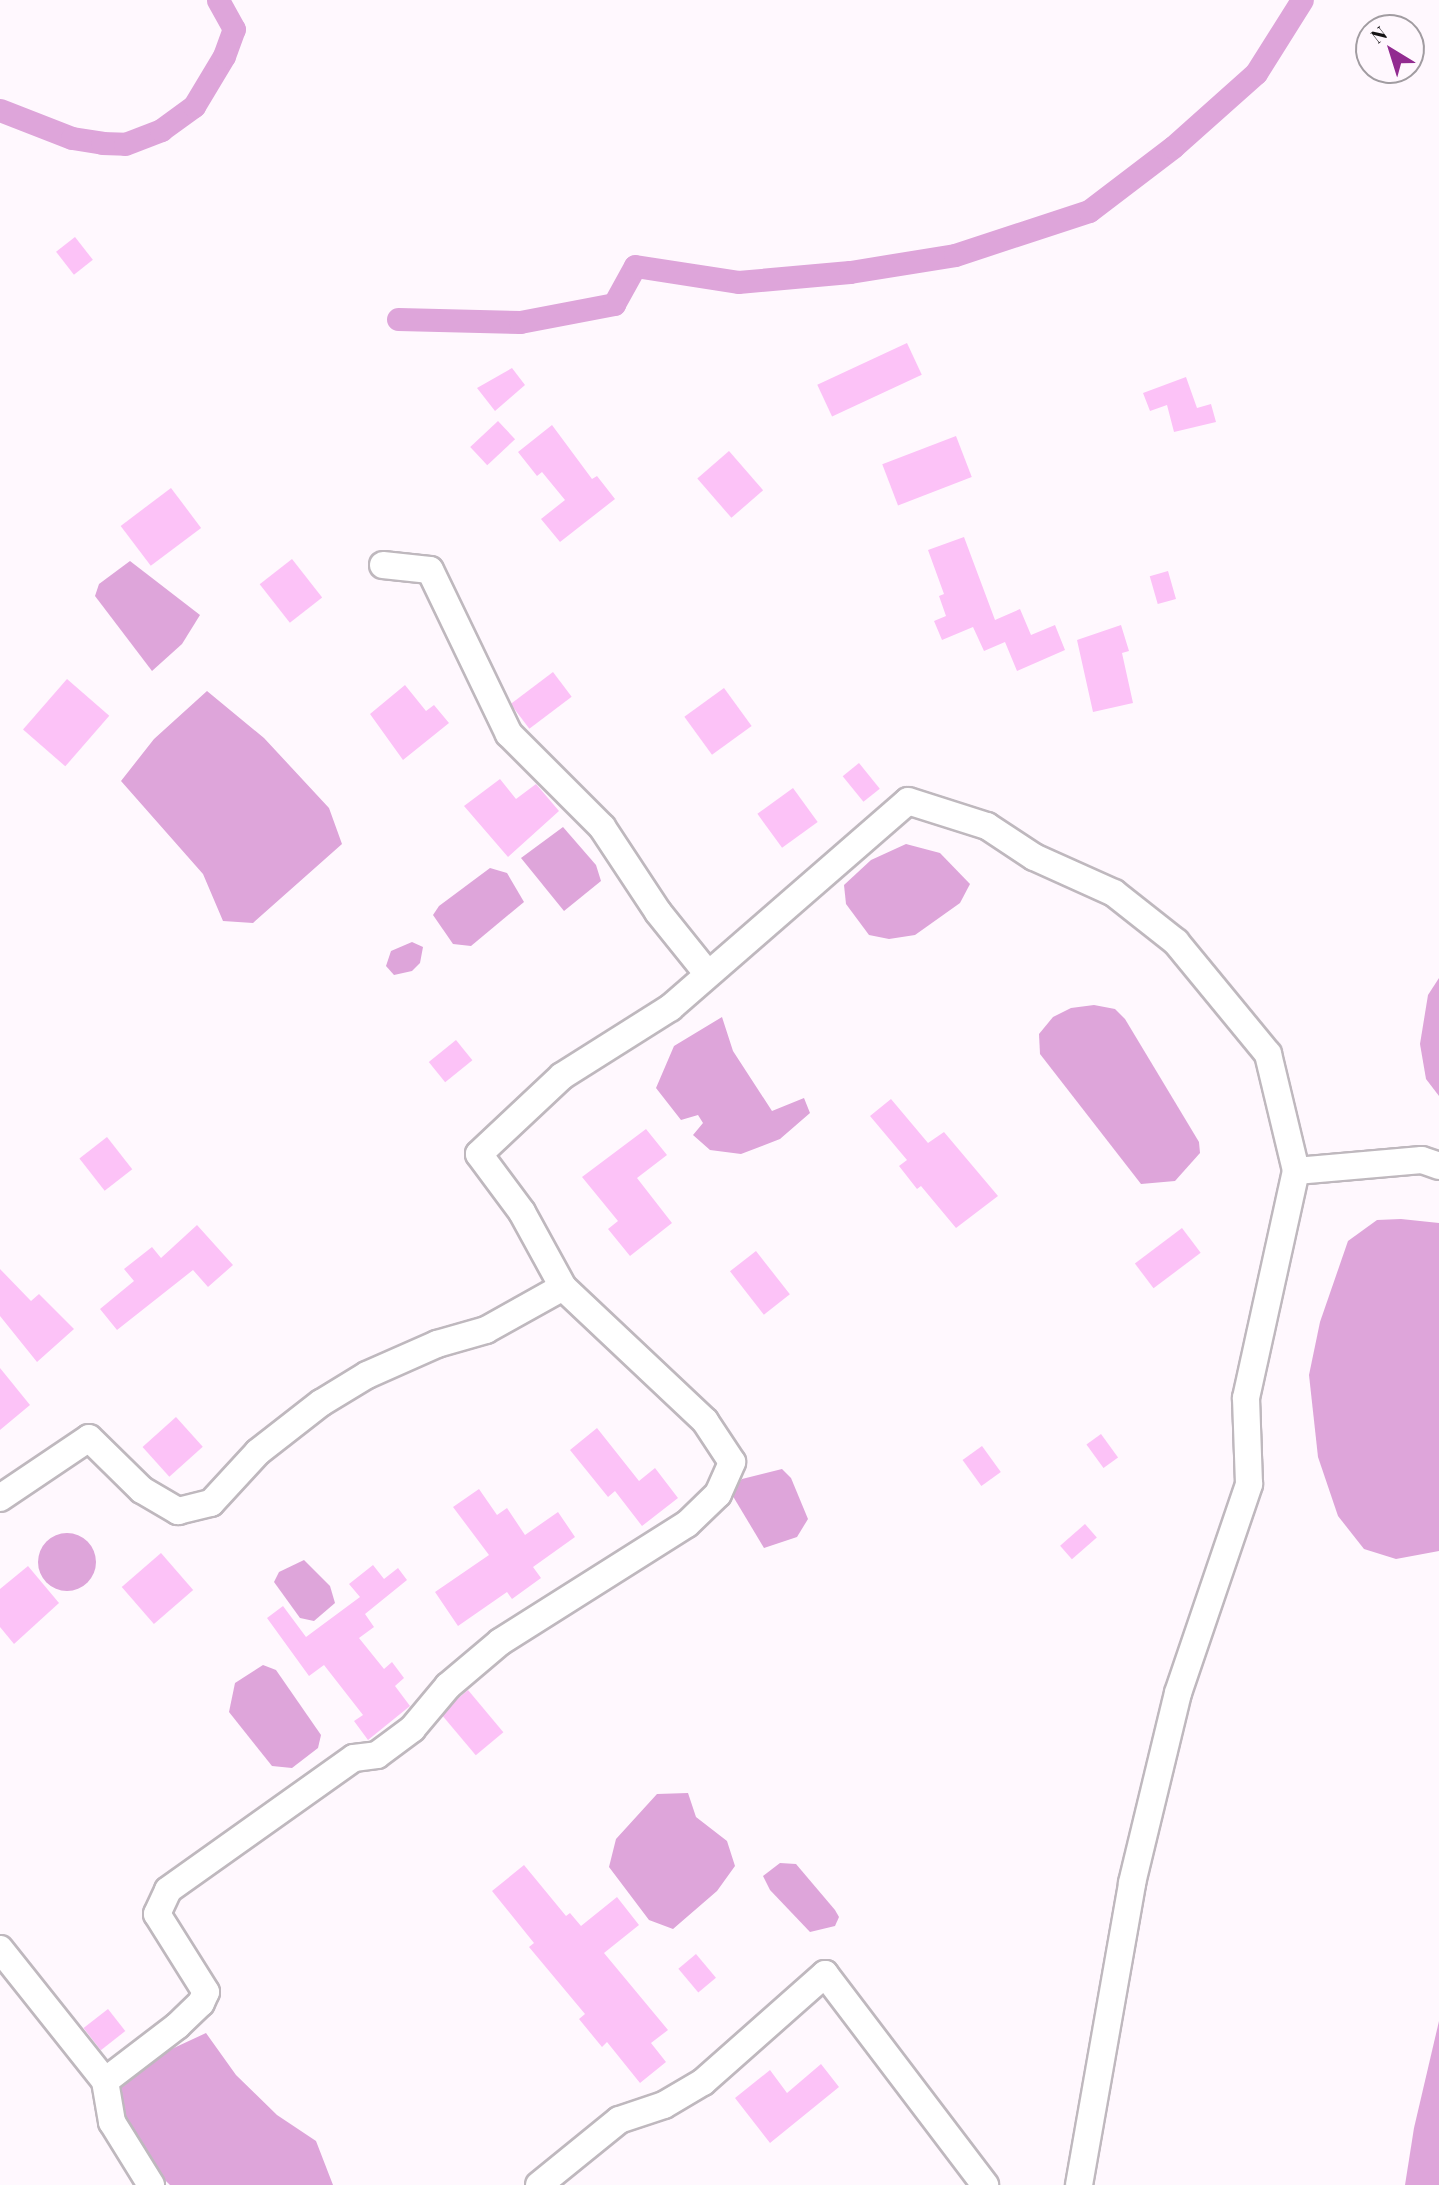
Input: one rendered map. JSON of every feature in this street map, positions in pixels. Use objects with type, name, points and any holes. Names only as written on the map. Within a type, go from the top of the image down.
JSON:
[{"type":"street","points":[[383,565],[430,570],[509,734],[602,827],[658,912],[707,974]]},
{"type":"street","points":[[105,2081],[177,2026],[201,2003],[206,1992],[157,1914],[168,1891],[355,1758],[377,1755],[412,1729],[448,1686],[500,1642],[687,1524],[718,1494],[732,1462],[705,1421],[563,1287],[522,1212],[479,1154],[562,1076],[670,1008],[908,801],[986,826],[1034,857],[1114,893],[1177,942],[1268,1054],[1296,1171],[1246,1398],[1249,1484],[1178,1693],[1132,1883],[1079,2185]]},
{"type":"street","points":[[1296,1171],[1422,1160],[1439,1166]]},
{"type":"street","points":[[0,1498],[89,1438],[142,1490],[178,1511],[211,1503],[258,1452],[321,1403],[367,1375],[438,1344],[486,1330],[563,1287]]},
{"type":"street","points":[[0,1949],[105,2081],[112,2122],[150,2185]]},
{"type":"street","points":[[539,2185],[619,2120],[664,2105],[703,2082],[825,1973],[985,2185]]},
{"type":"shaded area","points":[[130,561],[200,615],[182,644],[152,671],[95,596],[99,584]]},
{"type":"shaded area","points":[[207,691],[264,738],[329,808],[342,844],[253,923],[223,921],[203,874],[121,781],[154,739]]},
{"type":"shaded area","points":[[563,827],[596,865],[601,881],[564,911],[521,858]]},
{"type":"shaded area","points":[[906,844],[940,853],[970,884],[960,903],[915,935],[889,939],[869,935],[846,904],[844,885],[871,860]]},
{"type":"shaded area","points":[[490,868],[507,873],[524,902],[471,946],[453,944],[433,915],[439,906]]},
{"type":"shaded area","points":[[412,942],[423,947],[420,963],[412,971],[394,975],[386,966],[391,951]]},
{"type":"shaded area","points":[[1439,978],[1439,1096],[1426,1079],[1420,1044],[1428,995]]},
{"type":"shaded area","points":[[1094,1005],[1115,1009],[1125,1019],[1199,1142],[1200,1153],[1175,1181],[1141,1184],[1040,1054],[1039,1034],[1053,1017],[1071,1008]]},
{"type":"shaded area","points":[[722,1017],[733,1051],[772,1111],[804,1098],[810,1113],[780,1139],[741,1154],[710,1150],[693,1135],[703,1123],[698,1115],[681,1120],[656,1088],[674,1046]]},
{"type":"shaded area","points":[[1401,1219],[1439,1223],[1439,1551],[1396,1559],[1364,1549],[1338,1516],[1318,1457],[1309,1375],[1320,1322],[1348,1241],[1377,1220]]},
{"type":"shaded area","points":[[782,1469],[791,1478],[808,1519],[797,1537],[764,1548],[731,1493],[742,1479]]},
{"type":"shaded area","points":[[67,1533],[83,1538],[91,1546],[96,1562],[91,1578],[83,1586],[67,1591],[51,1586],[43,1578],[38,1562],[43,1546],[51,1538]]},
{"type":"shaded area","points":[[304,1560],[330,1586],[335,1603],[314,1621],[300,1618],[274,1582],[279,1572]]},
{"type":"shaded area","points":[[263,1665],[276,1670],[321,1735],[318,1748],[292,1768],[272,1766],[229,1712],[235,1683]]},
{"type":"shaded area","points":[[688,1793],[696,1817],[727,1841],[735,1866],[717,1891],[673,1929],[649,1920],[609,1867],[616,1839],[657,1794]]},
{"type":"shaded area","points":[[780,1863],[796,1864],[835,1910],[839,1917],[835,1926],[810,1932],[770,1890],[763,1876]]},
{"type":"shaded area","points":[[1439,2021],[1439,2185],[1405,2185],[1414,2128]]},
{"type":"shaded area","points":[[206,2033],[236,2075],[277,2115],[316,2141],[333,2185],[170,2185],[128,2144],[115,2093],[163,2053]]},
{"type":"building","points":[[75,237],[93,260],[74,275],[56,252]]},
{"type":"building","points":[[907,343],[922,375],[832,417],[817,385]]},
{"type":"building","points":[[512,368],[525,385],[495,411],[477,388]]},
{"type":"building","points":[[1186,377],[1197,408],[1211,404],[1216,422],[1174,432],[1167,405],[1150,411],[1143,393]]},
{"type":"building","points":[[498,421],[515,439],[487,465],[470,447]]},
{"type":"building","points":[[552,425],[592,479],[597,476],[615,499],[560,542],[541,519],[565,500],[542,472],[537,476],[518,452]]},
{"type":"building","points":[[956,436],[972,477],[898,505],[882,464]]},
{"type":"building","points":[[729,451],[763,490],[731,518],[697,479]]},
{"type":"building","points":[[171,488],[201,528],[151,566],[121,526]]},
{"type":"building","points":[[964,537],[995,620],[1020,609],[1031,635],[1055,625],[1065,650],[1017,671],[1005,642],[984,651],[973,627],[942,640],[934,621],[946,616],[939,596],[944,594],[928,550]]},
{"type":"building","points":[[292,559],[322,598],[290,623],[260,584]]},
{"type":"building","points":[[1168,571],[1176,599],[1158,604],[1150,576]]},
{"type":"building","points":[[1121,625],[1129,651],[1122,653],[1133,703],[1093,712],[1077,640]]},
{"type":"building","points":[[553,672],[572,697],[529,729],[511,704]]},
{"type":"building","points":[[67,679],[109,716],[65,766],[23,730]]},
{"type":"building","points":[[405,685],[426,711],[434,705],[449,723],[403,760],[370,714]]},
{"type":"building","points":[[724,688],[752,726],[712,755],[684,717]]},
{"type":"building","points":[[859,763],[880,789],[863,802],[843,776]]},
{"type":"building","points":[[500,779],[516,799],[536,784],[559,811],[508,857],[464,806]]},
{"type":"building","points":[[793,788],[818,822],[782,848],[757,814]]},
{"type":"building","points":[[456,1040],[472,1060],[445,1082],[429,1062]]},
{"type":"building","points":[[891,1099],[928,1143],[944,1132],[998,1196],[956,1228],[921,1186],[917,1189],[899,1166],[907,1160],[870,1116]]},
{"type":"building","points":[[646,1129],[667,1155],[637,1178],[672,1223],[630,1256],[608,1229],[618,1221],[582,1177]]},
{"type":"building","points":[[107,1137],[132,1169],[105,1191],[79,1159]]},
{"type":"building","points":[[197,1225],[233,1265],[208,1287],[193,1270],[117,1330],[100,1309],[134,1281],[124,1269],[152,1247],[161,1258]]},
{"type":"building","points":[[1182,1228],[1201,1253],[1154,1288],[1135,1264]]},
{"type":"building","points":[[756,1251],[790,1294],[764,1315],[730,1271]]},
{"type":"building","points":[[0,1269],[31,1301],[39,1294],[74,1329],[37,1362],[0,1316]]},
{"type":"building","points":[[0,1368],[30,1405],[0,1430]]},
{"type":"building","points":[[176,1417],[203,1447],[169,1477],[143,1447]]},
{"type":"building","points":[[597,1428],[639,1481],[655,1468],[678,1498],[642,1526],[615,1491],[608,1497],[570,1450]]},
{"type":"building","points":[[1101,1434],[1118,1457],[1103,1468],[1086,1445]]},
{"type":"building","points":[[982,1446],[1001,1472],[981,1486],[963,1460]]},
{"type":"building","points":[[479,1489],[497,1515],[507,1508],[525,1535],[558,1512],[575,1537],[533,1567],[541,1578],[512,1599],[507,1592],[458,1626],[435,1592],[489,1555],[453,1507]]},
{"type":"building","points":[[1085,1524],[1097,1538],[1072,1559],[1060,1546]]},
{"type":"building","points":[[161,1553],[193,1590],[154,1624],[122,1587]]},
{"type":"building","points":[[373,1565],[384,1579],[398,1568],[407,1580],[365,1614],[374,1627],[359,1638],[384,1669],[392,1662],[404,1678],[395,1686],[410,1706],[368,1740],[354,1721],[363,1715],[324,1665],[309,1676],[267,1618],[283,1606],[306,1637],[360,1597],[349,1584]]},
{"type":"building","points":[[28,1566],[59,1603],[14,1644],[0,1627],[0,1589]]},
{"type":"building","points":[[468,1690],[503,1732],[476,1755],[440,1713]]},
{"type":"building","points":[[524,1865],[566,1916],[570,1913],[581,1926],[617,1897],[639,1925],[604,1953],[668,2030],[651,2043],[666,2062],[640,2083],[607,2042],[602,2047],[579,2019],[585,2014],[529,1947],[534,1943],[492,1891]]},
{"type":"building","points":[[696,1954],[716,1978],[698,1993],[678,1969]]},
{"type":"building","points":[[108,2009],[125,2031],[101,2050],[84,2028]]},
{"type":"building","points":[[821,2064],[839,2087],[770,2143],[735,2098],[770,2070],[787,2093]]},
{"type":"waterway","points":[[0,110],[72,138],[102,143],[125,144],[161,130],[194,106],[224,56],[234,29],[218,0]]},
{"type":"waterway","points":[[398,319],[520,322],[614,304],[635,266],[738,282],[850,272],[955,255],[1089,211],[1173,147],[1256,73],[1302,0]]}]
